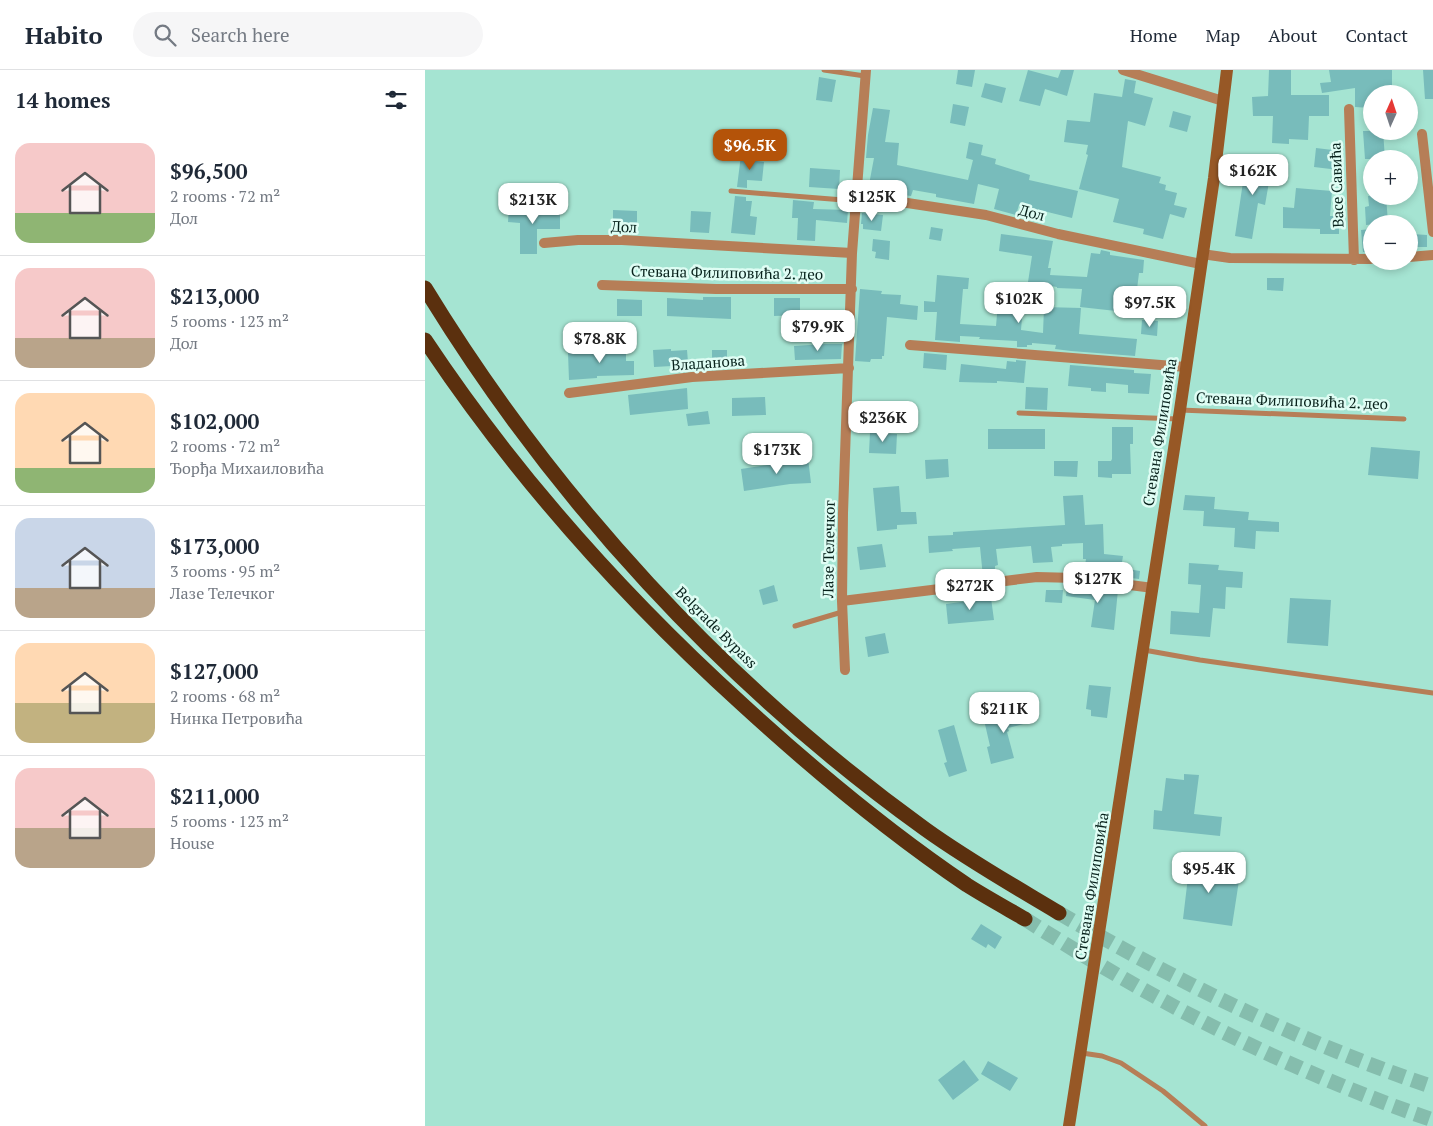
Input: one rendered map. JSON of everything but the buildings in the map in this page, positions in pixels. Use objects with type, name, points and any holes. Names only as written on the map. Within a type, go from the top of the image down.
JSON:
[{"type":"highway","name":"Belgrade Bypass","points":[[425,288],[489,385],[550,468],[651,585],[733,669],[811,740],[906,816],[966,858],[1059,913]]},
{"type":"highway","points":[[425,340],[500,444],[561,518],[651,616],[704,669],[787,745],[865,810],[969,886],[1025,919]]},
{"type":"main road","name":"Стевана Филиповића","points":[[1069,1126],[1179,415],[1214,178],[1227,70]]},
{"type":"street","points":[[1123,70],[1223,101]]},
{"type":"street","name":"Лазе Телечког","points":[[845,670],[842,612],[843,513],[852,253],[865,73]]},
{"type":"street","name":"Васе Савића","points":[[1349,110],[1350,189],[1354,260]]},
{"type":"street","points":[[1422,134],[1433,232]]},
{"type":"street","name":"Дол","points":[[856,198],[986,216],[1058,234],[1201,259],[1363,259]]},
{"type":"street","name":"Дол","points":[[544,243],[578,240],[622,240],[852,253]]},
{"type":"street","points":[[1418,256],[1433,255]]},
{"type":"street","name":"Стевана Филиповића 2. део","points":[[602,285],[852,289]]},
{"type":"street","points":[[910,346],[1186,367]]},
{"type":"street","name":"Владанова","points":[[569,393],[692,377],[849,368]]},
{"type":"street","points":[[842,601],[1037,577],[1076,578],[1153,588]]},
{"type":"lane","points":[[824,70],[865,73]]},
{"type":"lane","points":[[731,191],[856,198]]},
{"type":"lane","name":"Стевана Филиповића 2. део","points":[[1019,413],[1404,420]]},
{"type":"lane","points":[[795,626],[842,612]]},
{"type":"lane","points":[[1143,650],[1200,660],[1433,693]]},
{"type":"lane","points":[[1081,1052],[1102,1056],[1121,1063],[1163,1091],[1205,1126]]},
{"type":"tunnel","points":[[1059,913],[1195,987],[1288,1031],[1384,1070],[1433,1087]]},
{"type":"tunnel","points":[[1025,919],[1172,1006],[1223,1032],[1379,1101],[1433,1120]]}]
